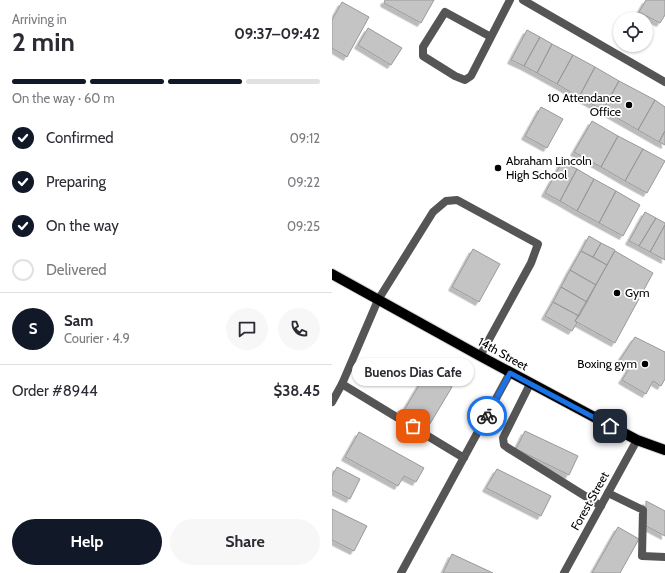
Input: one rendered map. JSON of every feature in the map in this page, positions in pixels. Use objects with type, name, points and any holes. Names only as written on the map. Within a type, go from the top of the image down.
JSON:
[{"type":"main road","name":"14th Street","points":[[332,274],[530,384],[637,440],[665,450]]},
{"type":"street","points":[[491,37],[444,12],[423,47],[423,56],[455,76],[466,80],[471,76],[510,0]]},
{"type":"street","points":[[523,0],[665,82]]},
{"type":"street","points":[[332,402],[342,384],[378,300],[433,212],[446,200],[456,200],[538,244],[531,263],[480,356]]},
{"type":"street","points":[[401,573],[510,373]]},
{"type":"street","points":[[342,384],[464,458]]},
{"type":"street","points":[[530,384],[503,438],[504,445],[601,506]]},
{"type":"street","name":"Forest Street","points":[[564,573],[637,440]]},
{"type":"street","points":[[608,493],[643,510],[642,556],[665,557]]},
{"type":"building","points":[[385,0],[434,0],[421,23],[384,3]]},
{"type":"building","points":[[646,0],[665,0],[665,15],[660,23],[653,19],[653,12],[639,12]]},
{"type":"building","points":[[342,2],[369,17],[347,57],[332,48],[332,20]]},
{"type":"building","points":[[368,28],[402,48],[391,65],[358,45]]},
{"type":"building","points":[[527,30],[540,37],[524,66],[511,60]]},
{"type":"building","points":[[540,37],[552,44],[537,73],[524,66]]},
{"type":"building","points":[[552,44],[573,55],[557,84],[537,73]]},
{"type":"building","points":[[573,55],[595,67],[579,97],[557,84]]},
{"type":"building","points":[[595,67],[619,81],[603,110],[579,97]]},
{"type":"building","name":"10 Attendance Office","points":[[619,81],[655,100],[638,130],[603,110]]},
{"type":"building","points":[[655,100],[665,107],[665,131],[659,142],[638,130]]},
{"type":"building","points":[[541,107],[563,119],[547,148],[525,136]]},
{"type":"building","points":[[592,121],[618,136],[601,167],[574,152]]},
{"type":"building","points":[[665,131],[665,145],[659,142]]},
{"type":"building","points":[[618,136],[643,149],[625,181],[601,167]]},
{"type":"building","points":[[643,149],[665,161],[647,193],[625,181]]},
{"type":"building","points":[[562,162],[577,169],[560,201],[545,193]]},
{"type":"building","points":[[577,169],[594,179],[577,211],[560,201]]},
{"type":"building","points":[[594,179],[616,191],[599,223],[577,211]]},
{"type":"building","points":[[616,191],[640,205],[623,236],[599,223]]},
{"type":"building","points":[[645,212],[656,218],[639,246],[629,241]]},
{"type":"building","points":[[656,218],[665,223],[665,225],[650,252],[639,246]]},
{"type":"building","points":[[665,225],[665,260],[650,252]]},
{"type":"building","points":[[589,236],[601,243],[593,257],[581,251]]},
{"type":"building","points":[[601,243],[615,250],[607,265],[593,257]]},
{"type":"building","points":[[473,249],[500,264],[479,302],[452,287]]},
{"type":"building","points":[[581,251],[607,265],[596,285],[570,270]]},
{"type":"building","name":"Gym","points":[[615,251],[653,273],[615,343],[575,321]]},
{"type":"building","points":[[570,270],[596,285],[587,302],[561,287]]},
{"type":"building","points":[[561,287],[587,302],[579,316],[553,302]]},
{"type":"building","points":[[553,302],[579,316],[575,321],[577,323],[572,331],[545,316]]},
{"type":"building","name":"Boxing gym","points":[[635,337],[665,352],[665,379],[661,386],[653,381],[646,394],[622,380],[630,367],[619,361]]},
{"type":"building","points":[[427,372],[452,387],[428,427],[403,412]]},
{"type":"building","points":[[525,431],[578,456],[569,475],[516,449]]},
{"type":"building","points":[[359,432],[424,468],[416,482],[404,476],[398,486],[345,457]]},
{"type":"building","points":[[337,467],[360,479],[350,499],[332,490],[332,476]]},
{"type":"building","points":[[497,469],[551,496],[541,516],[486,488]]},
{"type":"building","points":[[646,501],[665,511],[665,536],[646,526]]},
{"type":"building","points":[[332,509],[367,526],[354,551],[332,540]]},
{"type":"building","points":[[618,527],[639,539],[620,573],[592,573]]},
{"type":"building","points":[[452,554],[493,573],[443,573]]},
{"type":"way so far","points":[[413,426],[464,458],[487,416]]},
{"type":"place","name":"10 Attendance Office","points":[[629,105]]},
{"type":"place","name":"Abraham Lincoln High School","points":[[498,168]]},
{"type":"place","name":"Gym","points":[[617,293]]},
{"type":"place","name":"Boxing gym","points":[[645,364]]},
{"type":"place","name":"Buenos Dias Cafe","points":[[413,426]]},
{"type":"route","points":[[487,416],[510,373],[610,426]]}]
